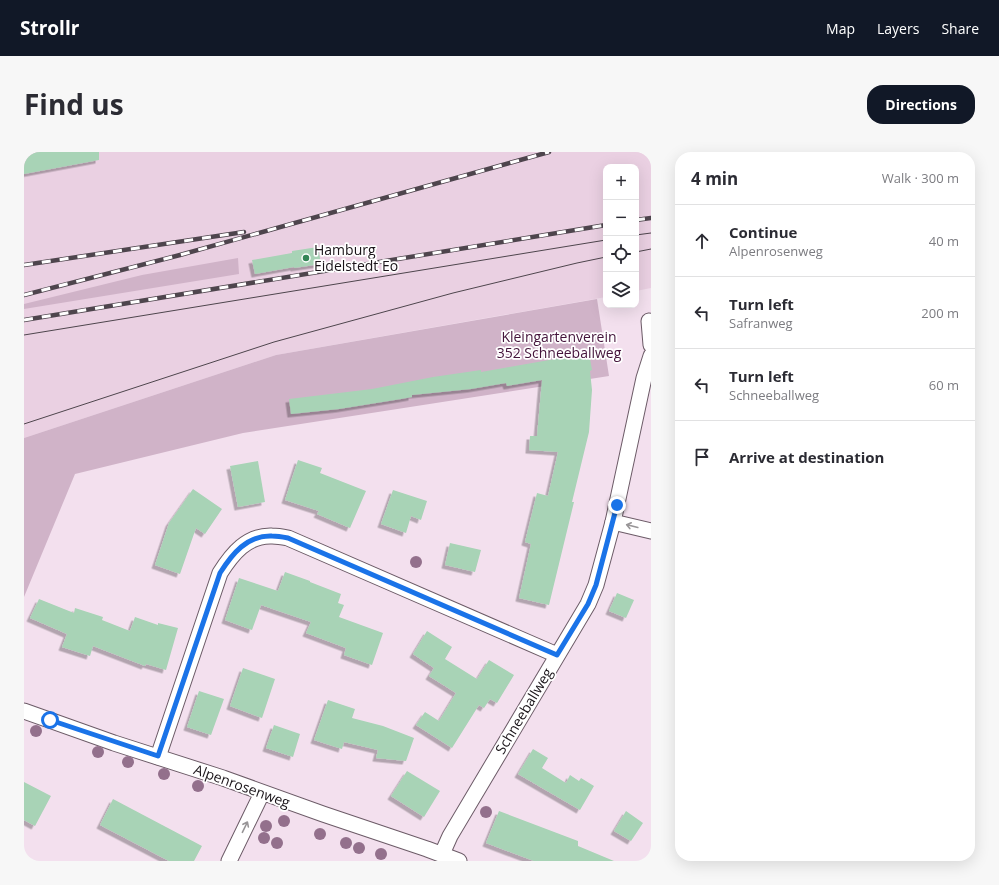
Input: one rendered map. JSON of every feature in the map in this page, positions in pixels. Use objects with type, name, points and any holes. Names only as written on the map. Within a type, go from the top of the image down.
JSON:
[{"type":"street","points":[[649,321],[651,345]]},
{"type":"street","name":"Schneeballweg","points":[[442,854],[450,836],[588,604],[596,585],[613,522],[644,378],[651,356]]},
{"type":"street","points":[[613,522],[651,531]]},
{"type":"street","points":[[158,756],[220,573],[229,559],[240,547],[255,538],[272,536],[288,538],[557,655]]},
{"type":"street","name":"Alpenrosenweg","points":[[24,711],[223,778],[262,793],[459,861]]},
{"type":"street","points":[[229,861],[262,793]]},
{"type":"shaded area","points":[[24,152],[651,152],[651,288],[639,290],[639,164],[603,164],[603,298],[276,355],[24,438]]},
{"type":"green space","points":[[238,258],[239,274],[24,309],[24,304],[142,275]]},
{"type":"green space","name":"Kleingartenverein 352 Schneeballweg","points":[[597,299],[609,376],[243,433],[75,474],[24,597],[24,438],[276,355]]},
{"type":"building","points":[[24,152],[99,152],[99,160],[24,174]]},
{"type":"building","points":[[318,247],[321,264],[255,274],[252,260]]},
{"type":"building","points":[[589,353],[592,370],[590,371],[592,390],[589,432],[549,605],[519,598],[531,544],[525,542],[537,493],[548,496],[558,452],[529,450],[530,436],[537,436],[542,380],[507,386],[506,383],[471,389],[412,395],[412,397],[339,409],[291,414],[289,399],[372,389],[433,377],[481,370],[481,372]]},
{"type":"building","points":[[298,460],[322,468],[320,473],[366,491],[350,528],[317,514],[319,511],[285,500]]},
{"type":"building","points":[[258,461],[265,502],[238,507],[230,466]]},
{"type":"building","points":[[193,489],[222,509],[205,534],[196,528],[180,574],[155,565],[169,523]]},
{"type":"building","points":[[393,490],[427,501],[421,520],[411,516],[406,533],[381,524]]},
{"type":"building","points":[[450,543],[481,550],[475,572],[445,565]]},
{"type":"building","points":[[285,572],[341,594],[338,603],[344,605],[339,617],[383,633],[372,665],[344,655],[346,648],[306,633],[311,622],[261,605],[252,630],[225,620],[239,578],[278,591]]},
{"type":"building","points":[[617,593],[634,600],[626,618],[609,611]]},
{"type":"building","points":[[39,599],[74,613],[75,608],[103,617],[102,620],[130,631],[135,617],[158,625],[158,623],[178,628],[166,670],[146,664],[145,666],[93,646],[90,656],[62,647],[67,634],[30,618]]},
{"type":"building","points":[[427,631],[452,647],[445,659],[477,679],[489,660],[514,675],[497,703],[490,699],[484,708],[479,705],[452,748],[416,725],[425,712],[439,721],[456,693],[429,676],[434,668],[413,654]]},
{"type":"building","points":[[243,668],[275,679],[262,718],[230,706]]},
{"type":"building","points":[[199,691],[224,699],[211,735],[187,727]]},
{"type":"building","points":[[328,700],[355,709],[352,718],[383,726],[414,738],[406,761],[376,758],[378,750],[344,742],[342,749],[314,740]]},
{"type":"building","points":[[274,725],[300,734],[293,757],[266,748]]},
{"type":"building","points":[[533,749],[548,758],[542,768],[566,783],[570,775],[579,781],[581,778],[594,786],[580,810],[518,774]]},
{"type":"building","points":[[407,771],[440,791],[424,817],[391,796]]},
{"type":"building","points":[[24,782],[51,796],[35,826],[24,820]]},
{"type":"building","points":[[113,799],[202,846],[194,861],[169,861],[100,825]]},
{"type":"building","points":[[499,811],[578,841],[578,846],[614,861],[534,861],[486,843]]},
{"type":"building","points":[[626,811],[643,823],[631,841],[614,831]]},
{"type":"tram line","points":[[639,235],[651,233]]},
{"type":"tram line","points":[[24,335],[603,240]]},
{"type":"tram line","points":[[639,251],[651,249]]},
{"type":"tram line","points":[[24,424],[274,342],[453,293],[603,258]]},
{"type":"railway","points":[[24,295],[180,255],[549,152]]},
{"type":"railway","points":[[639,220],[651,218]]},
{"type":"railway","points":[[24,320],[603,225]]},
{"type":"railway","points":[[24,265],[244,232]]},
{"type":"place","name":"Hamburg Eidelstedt Eo","points":[[306,258]]},
{"type":"route","points":[[50,720],[114,743],[158,756],[220,573],[229,559],[240,547],[255,538],[272,536],[288,538],[557,655],[588,604],[596,585],[617,505]]}]
